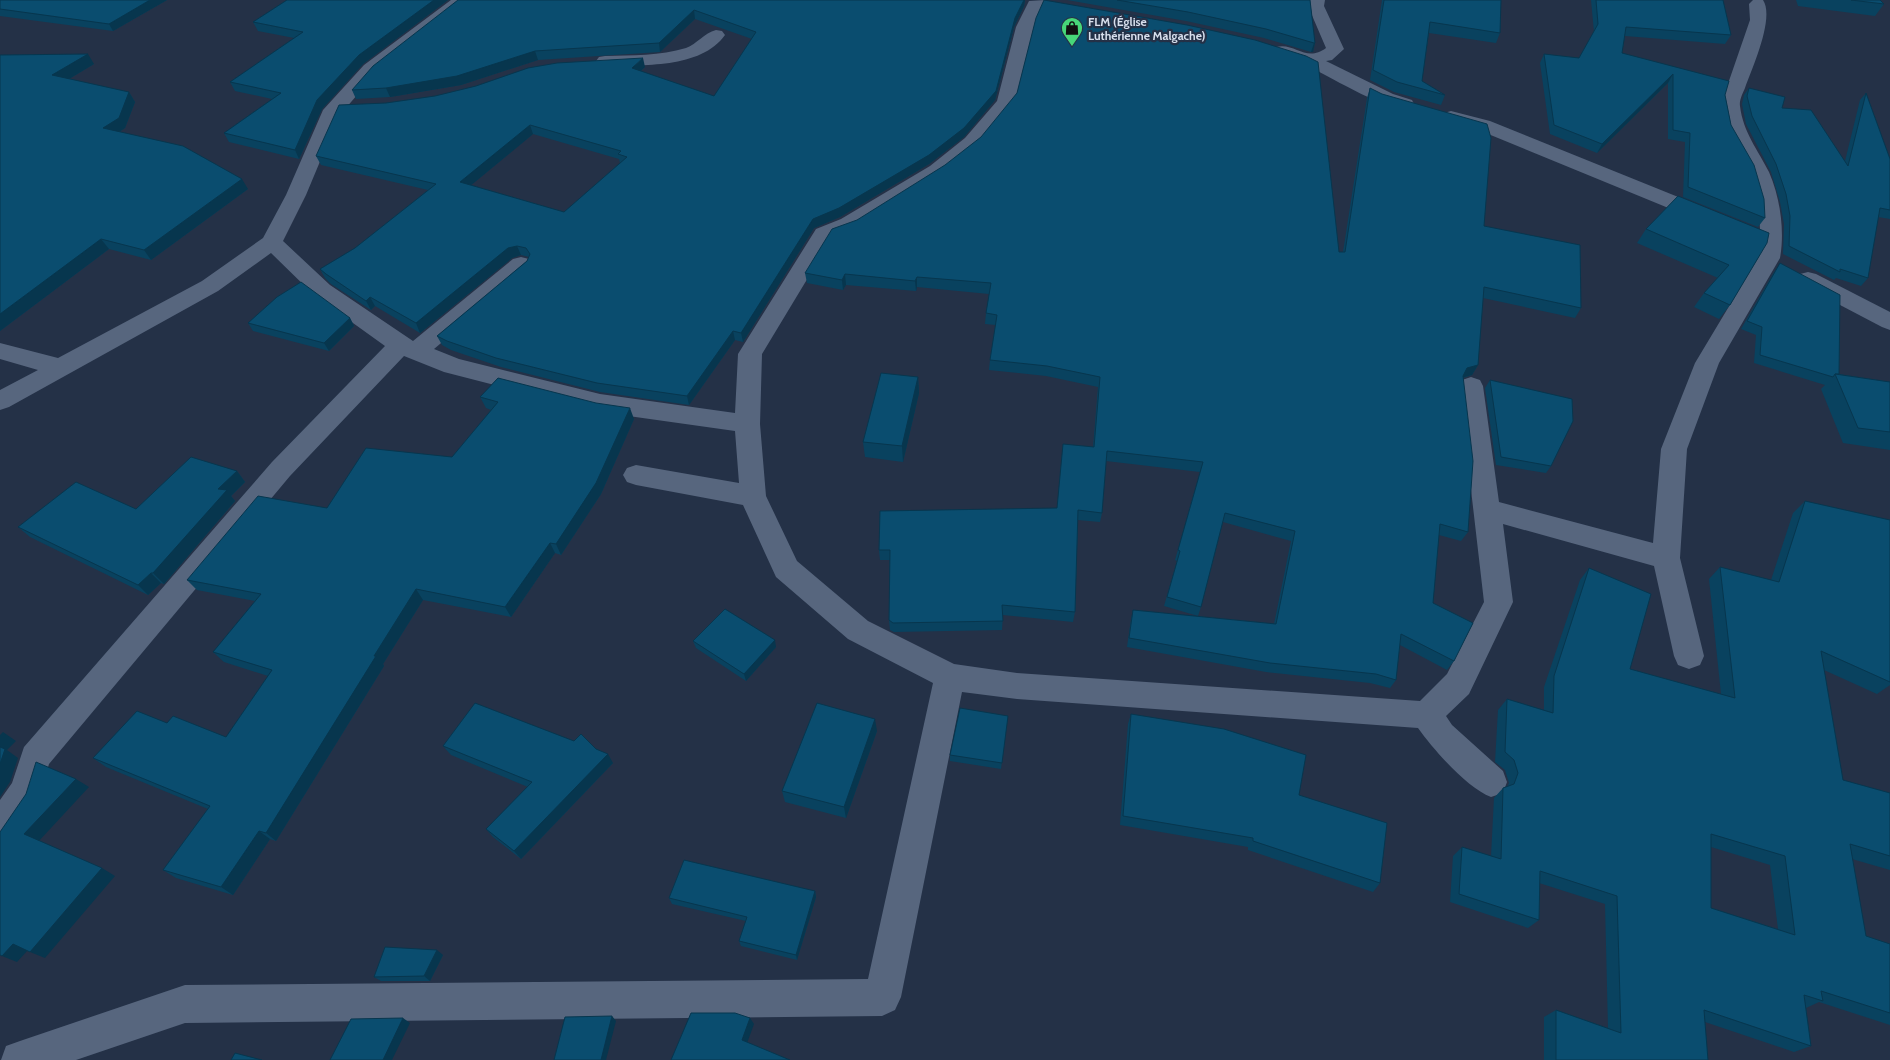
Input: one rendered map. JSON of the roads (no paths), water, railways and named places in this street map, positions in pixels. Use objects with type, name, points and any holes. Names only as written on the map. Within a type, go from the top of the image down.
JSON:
[{"type":"street","points":[[0,401],[210,286],[272,242],[296,195],[330,114],[370,69],[462,0]]},
{"type":"street","points":[[1310,60],[1326,56],[1334,50],[1316,6],[1316,0]]},
{"type":"street","points":[[1040,2],[1025,27],[1006,102],[972,142],[937,170],[848,224],[824,234],[750,354],[747,424],[753,496],[786,569],[858,630],[950,677],[1018,686],[1426,715],[1458,684],[1500,602],[1472,386]]},
{"type":"street","points":[[1689,656],[1666,558],[1674,448],[1706,363],[1770,250],[1768,208],[1759,173],[1737,134],[1730,104],[1759,20],[1757,4]]},
{"type":"street","points":[[587,63],[662,59],[695,51],[716,35]]},
{"type":"street","points":[[1266,46],[1310,60],[1386,98],[1483,125],[1770,250],[1890,322]]},
{"type":"street","points":[[336,107],[363,106]]},
{"type":"street","points":[[272,242],[322,290],[408,348],[453,366],[600,403],[747,424]]},
{"type":"street","points":[[0,828],[26,790],[36,757],[281,469],[408,348],[521,264]]},
{"type":"street","points":[[0,351],[63,368]]},
{"type":"street","points":[[636,475],[753,496]]},
{"type":"street","points":[[1488,509],[1666,558]]},
{"type":"street","points":[[20,1060],[185,1004],[882,997],[950,677]]},
{"type":"street","points":[[1426,715],[1441,735],[1491,782]]},
{"type":"place","name":"FLM (Église Luthérienne Malgache)","points":[[1072,47]]}]
